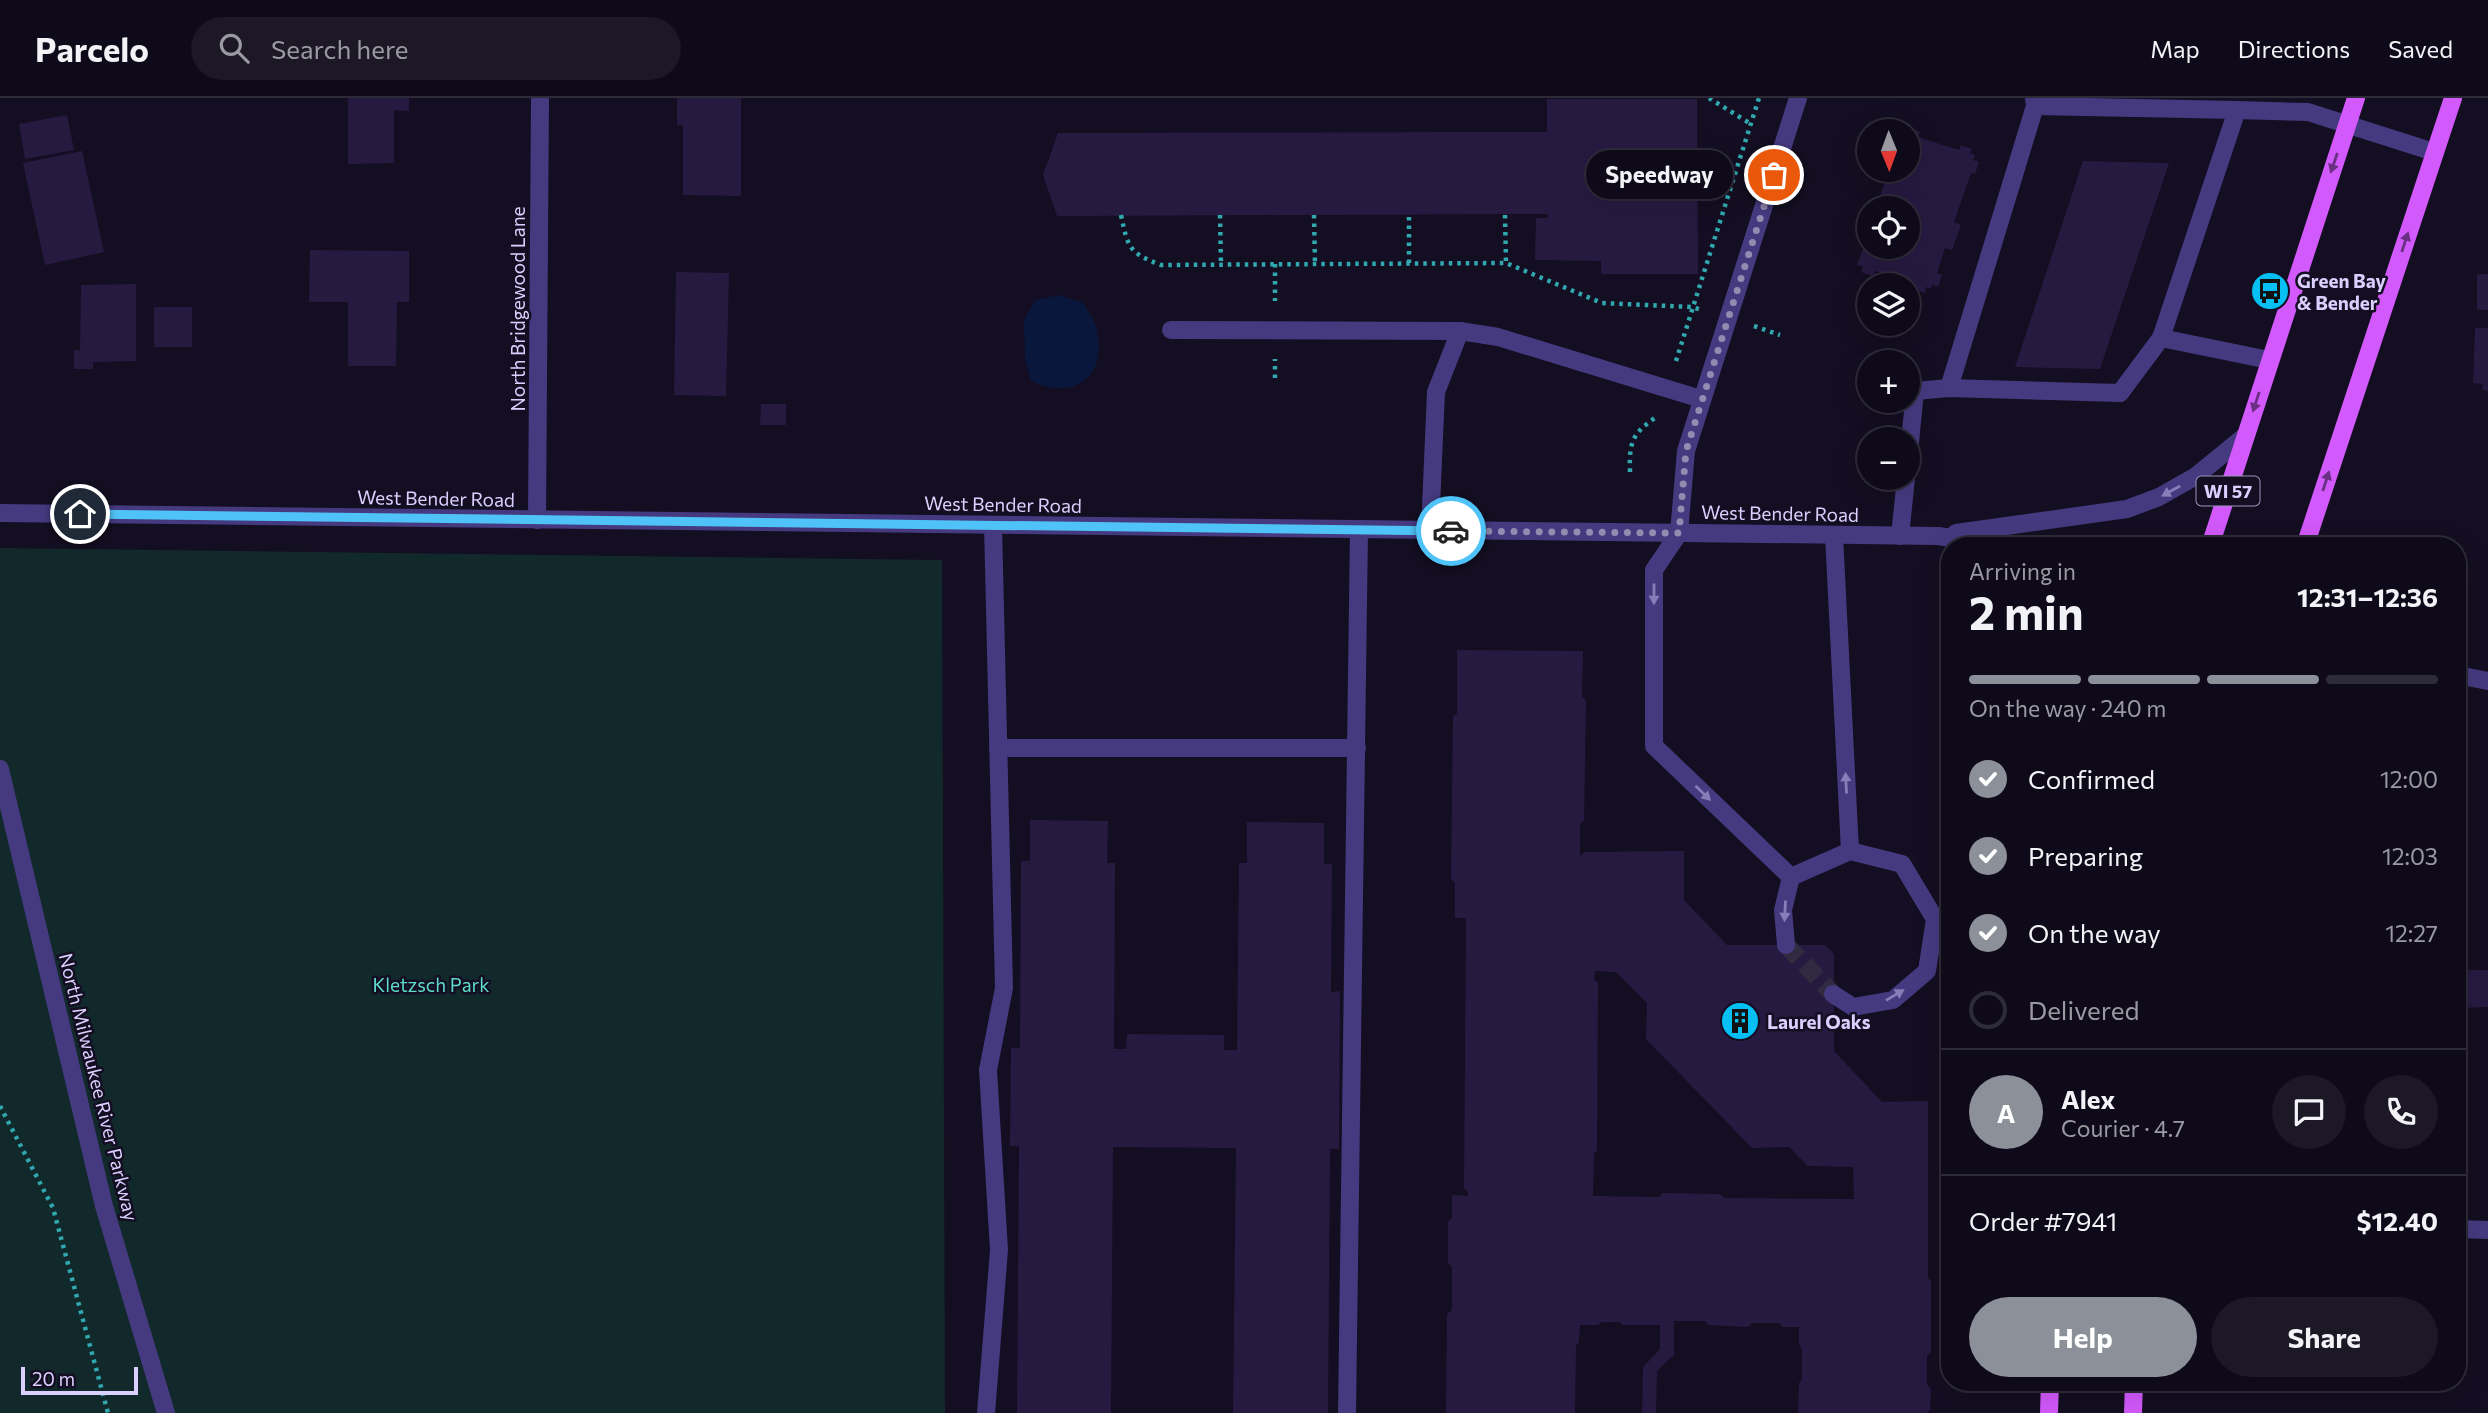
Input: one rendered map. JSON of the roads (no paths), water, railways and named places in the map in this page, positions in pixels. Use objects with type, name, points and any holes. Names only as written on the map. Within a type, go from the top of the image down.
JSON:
[{"type":"main road","name":"WI 57","points":[[2213,537],[2356,98]]},
{"type":"main road","points":[[2308,537],[2453,98]]},
{"type":"main road","points":[[2049,1413],[2050,1391]]},
{"type":"main road","points":[[2133,1413],[2134,1391]]},
{"type":"street","name":"North Bridgewood Lane","points":[[537,520],[540,98]]},
{"type":"street","points":[[1791,877],[1654,746],[1654,570],[1679,533],[1686,451],[1798,98]]},
{"type":"street","points":[[1949,388],[2034,102],[2308,112],[2434,152]]},
{"type":"street","points":[[1911,427],[1915,391],[1949,388],[2120,393],[2161,338],[2237,110]]},
{"type":"street","points":[[1171,330],[1460,331],[1498,337],[1701,399]]},
{"type":"street","points":[[1430,530],[1436,392],[1460,331]]},
{"type":"street","points":[[2161,338],[2269,360]]},
{"type":"street","points":[[1938,536],[2127,509],[2159,497],[2196,476],[2245,436]]},
{"type":"street","points":[[1900,536],[1905,490]]},
{"type":"street","name":"West Bender Road","points":[[0,513],[1945,537]]},
{"type":"street","points":[[986,1413],[999,1250],[988,1070],[1004,988],[993,525]]},
{"type":"street","points":[[1347,1413],[1359,529]]},
{"type":"street","points":[[1835,535],[1850,851]]},
{"type":"street","points":[[2466,677],[2488,681]]},
{"type":"street","points":[[998,748],[1357,748]]},
{"type":"street","name":"North Milwaukee River Parkway","points":[[0,769],[104,1206],[166,1413]]},
{"type":"street","points":[[1791,877],[1850,851],[1902,864],[1935,919],[1927,971],[1893,1000],[1853,1007],[1833,994]]},
{"type":"street","points":[[1786,945],[1783,910],[1791,877]]},
{"type":"street","points":[[2466,1229],[2488,1230]]},
{"type":"water","points":[[1059,295],[1083,303],[1095,324],[1099,344],[1098,359],[1093,371],[1085,380],[1062,388],[1047,387],[1031,381],[1025,359],[1024,321],[1035,300]]},
{"type":"tunnel","points":[[1786,945],[1833,994]]},
{"type":"place","name":"Speedway","points":[[1774,175]]},
{"type":"place","name":"Green Bay & Bender","points":[[2270,291]]},
{"type":"place","name":"Laurel Oaks","points":[[1740,1021]]},
{"type":"park label","name":"Kletzsch Park","points":[[431,984]]}]
